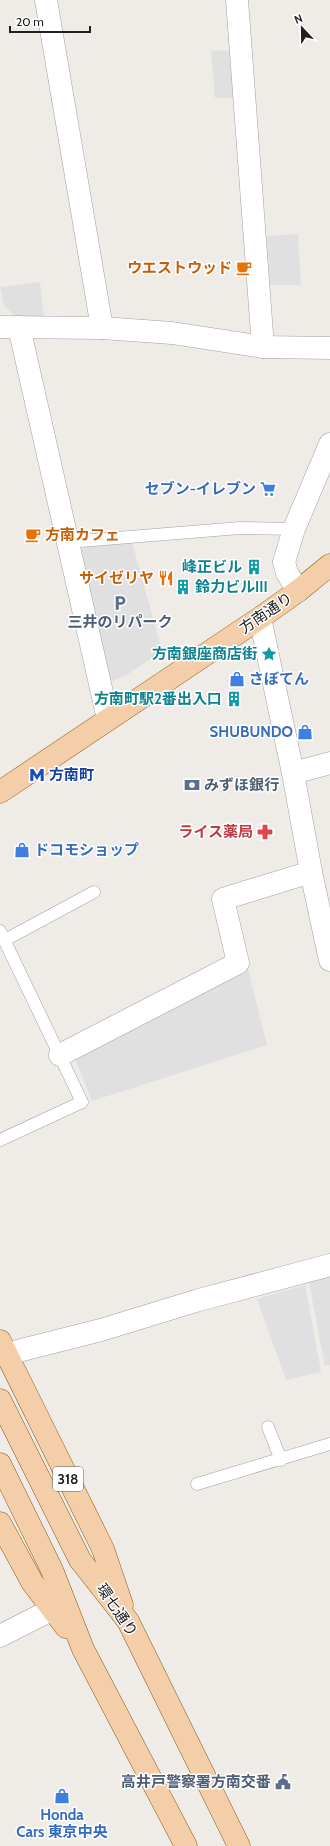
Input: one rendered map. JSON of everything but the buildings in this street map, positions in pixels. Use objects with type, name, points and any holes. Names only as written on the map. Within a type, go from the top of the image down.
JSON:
[{"type":"main road","name":"方南通り","points":[[0,792],[298,592],[330,565]]},
{"type":"main road","name":"318","points":[[3,1347],[103,1549],[128,1621]]},
{"type":"main road","name":"環七通り","points":[[0,1400],[80,1560],[128,1621],[239,1846]]},
{"type":"main road","points":[[0,1464],[52,1570],[82,1649],[186,1846]]},
{"type":"main road","points":[[0,1523],[32,1582],[82,1649]]},
{"type":"street","points":[[46,0],[102,328]]},
{"type":"street","points":[[237,0],[263,346]]},
{"type":"street","points":[[108,720],[68,542],[10,327],[102,328],[172,333],[263,346],[330,348]]},
{"type":"street","points":[[298,592],[287,573],[284,562],[294,529],[330,444]]},
{"type":"street","points":[[260,618],[293,773],[310,872],[329,948]]},
{"type":"street","points":[[293,773],[330,763]]},
{"type":"street","points":[[60,1055],[238,963],[223,899],[310,872]]},
{"type":"street","points":[[3,1347],[101,1330],[199,1300],[330,1265]]},
{"type":"street","points":[[0,1636],[53,1609]]},
{"type":"lane","points":[[68,542],[240,528],[294,529]]},
{"type":"lane","points":[[0,1140],[82,1102],[2,935],[94,892]]},
{"type":"lane","points":[[268,1427],[281,1460]]},
{"type":"lane","points":[[197,1484],[281,1460],[330,1444]]},
{"type":"shaded area","points":[[233,50],[236,98],[215,98],[211,51]]},
{"type":"shaded area","points":[[298,234],[301,285],[270,285],[267,236]]},
{"type":"shaded area","points":[[40,282],[44,317],[15,317],[4,305],[0,287]]},
{"type":"shaded area","name":"三井のリパーク","points":[[132,542],[162,651],[125,676],[110,682],[79,555],[84,547]]},
{"type":"shaded area","points":[[248,969],[267,1045],[92,1101],[73,1054]]},
{"type":"shaded area","points":[[330,1276],[330,1365],[325,1366],[309,1282]]},
{"type":"shaded area","points":[[305,1285],[321,1372],[286,1380],[257,1299]]},
{"type":"place","name":"ウエストウッド","points":[[244,268]]},
{"type":"place","name":"セブン-イレブン","points":[[268,489]]},
{"type":"place","name":"方南カフェ","points":[[33,535]]},
{"type":"place","name":"峰正ビル","points":[[254,567]]},
{"type":"place","name":"サイゼリヤ","points":[[166,578]]},
{"type":"place","name":"鈴力ビルIII","points":[[183,587]]},
{"type":"place","name":"三井のリパーク","points":[[120,603]]},
{"type":"place","name":"方南銀座商店街","points":[[269,654]]},
{"type":"place","name":"さぼてん","points":[[237,679]]},
{"type":"place","name":"方南町駅2番出入口","points":[[234,699]]},
{"type":"place","name":"SHUBUNDO","points":[[305,732]]},
{"type":"place","name":"方南町","points":[[37,775]]},
{"type":"place","name":"みずほ銀行","points":[[192,785]]},
{"type":"place","name":"ライス薬局","points":[[265,832]]},
{"type":"place","name":"ドコモショップ","points":[[22,850]]},
{"type":"place","name":"高井戸警察署方南交番","points":[[283,1782]]},
{"type":"place","name":"Honda Cars 東京中央","points":[[62,1796]]}]
